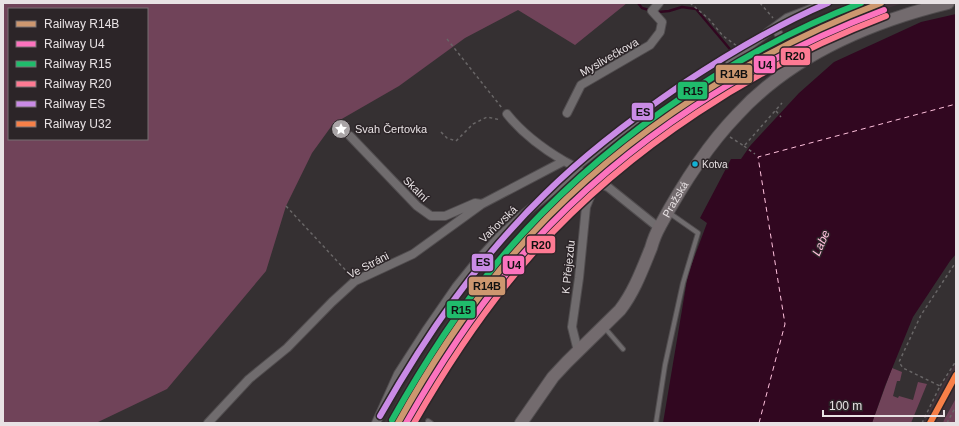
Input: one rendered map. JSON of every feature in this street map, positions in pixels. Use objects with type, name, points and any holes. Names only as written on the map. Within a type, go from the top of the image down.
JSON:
[{"type":"main road","name":"Pražská","points":[[521,423],[553,377],[620,310],[629,298],[640,277],[659,228],[678,194],[708,151],[737,114],[762,91],[795,66],[819,51],[859,33],[899,18],[948,3]]},
{"type":"street","name":"Myslivečkova","points":[[567,113],[581,84],[650,45],[660,32],[662,22],[652,11],[659,3]]},
{"type":"street","points":[[730,63],[744,50],[787,18],[826,3]]},
{"type":"street","points":[[777,26],[795,66]]},
{"type":"street","points":[[507,114],[518,128],[535,142],[564,161],[578,168],[596,187],[602,185],[608,187],[659,228]]},
{"type":"street","name":"Skalní","points":[[350,136],[417,206],[431,216],[445,216],[475,203],[482,204]]},
{"type":"street","name":"Ve Stráni","points":[[208,423],[250,379],[287,348],[355,281],[413,254],[482,204],[564,161]]},
{"type":"street","name":"Vaňovská","points":[[376,423],[398,374],[456,287],[477,261],[505,231],[570,177],[578,168]]},
{"type":"street","name":"K Přejezdu","points":[[578,351],[572,327],[579,278],[586,207],[592,192],[596,187]]},
{"type":"lane","name":"Vaňovská","points":[[578,168],[647,114]]},
{"type":"lane","points":[[656,423],[665,366],[683,283],[698,233],[668,212]]},
{"type":"lane","points":[[604,326],[623,349]]},
{"type":"path","points":[[690,3],[709,19],[722,36],[744,50]]},
{"type":"path","points":[[760,3],[777,26]]},
{"type":"path","points":[[441,132],[447,138],[456,141],[474,124],[487,117],[501,120],[507,114],[447,39]]},
{"type":"path","points":[[744,146],[782,103]]},
{"type":"path","points":[[776,111],[781,117]]},
{"type":"path","points":[[730,136],[755,154]]},
{"type":"path","points":[[286,206],[355,281]]},
{"type":"path","points":[[940,386],[903,368],[900,362],[921,315],[956,262]]},
{"type":"path","points":[[922,423],[940,386],[956,360]]},
{"type":"path","points":[[947,423],[956,406]]},
{"type":"shaded area","points":[[3,3],[627,3],[575,45],[518,10],[465,38],[399,86],[333,124],[312,153],[286,206],[266,271],[167,389],[96,423],[3,423]]},
{"type":"shaded area","points":[[847,3],[903,3],[858,18],[797,45],[723,87],[672,122],[594,184],[537,238],[496,286],[457,338],[421,394],[405,423],[384,423],[406,384],[442,327],[462,300],[524,226],[549,200],[582,170],[661,107],[713,72],[789,29]]},
{"type":"shaded area","points":[[956,362],[956,398],[943,423],[923,423],[940,390]]},
{"type":"shaded area","points":[[892,368],[902,372],[900,381],[897,381],[893,396],[913,400],[918,382],[927,384],[911,423],[872,423]]},
{"type":"shaded area","points":[[956,398],[956,423],[943,423],[944,420]]},
{"type":"water","name":"Labe","points":[[956,14],[956,254],[913,317],[885,386],[872,423],[663,423],[688,274],[707,223],[700,218],[731,159],[741,159],[750,146],[799,93],[834,62],[921,22]]},
{"type":"waterway","points":[[638,3],[642,8],[649,10]]},
{"type":"waterway","points":[[658,12],[669,11],[682,7],[696,9],[734,54]]},
{"type":"ferry route","points":[[759,423],[785,324],[758,157],[956,104]]},
{"type":"rail line","name":"ES","points":[[380,416],[416,356],[475,271],[521,219],[577,164],[610,136],[645,110],[716,62],[790,21],[828,3]]},
{"type":"rail line","name":"R15","points":[[392,420],[416,379],[467,301],[496,264],[533,223],[573,183],[616,146],[662,111],[710,79],[760,50],[810,25],[861,3]]},
{"type":"rail line","name":"R14B","points":[[398,423],[446,344],[486,288],[539,226],[581,185],[626,147],[673,112],[723,80],[774,51],[827,25],[881,3]]},
{"type":"rail line","name":"U4","points":[[406,423],[448,353],[479,308],[531,245],[568,207],[608,171],[650,138],[694,107],[739,79],[786,53],[835,30],[884,10]]},
{"type":"rail line","name":"R20","points":[[414,423],[455,355],[501,291],[535,251],[572,213],[612,177],[653,144],[697,113],[742,85],[789,59],[837,36],[886,16]]},
{"type":"rail line","name":"U32","points":[[930,423],[956,375]]},
{"type":"place","name":"Svah Čertovka","points":[[341,129]]},
{"type":"place","name":"Kotva","points":[[695,164]]}]
